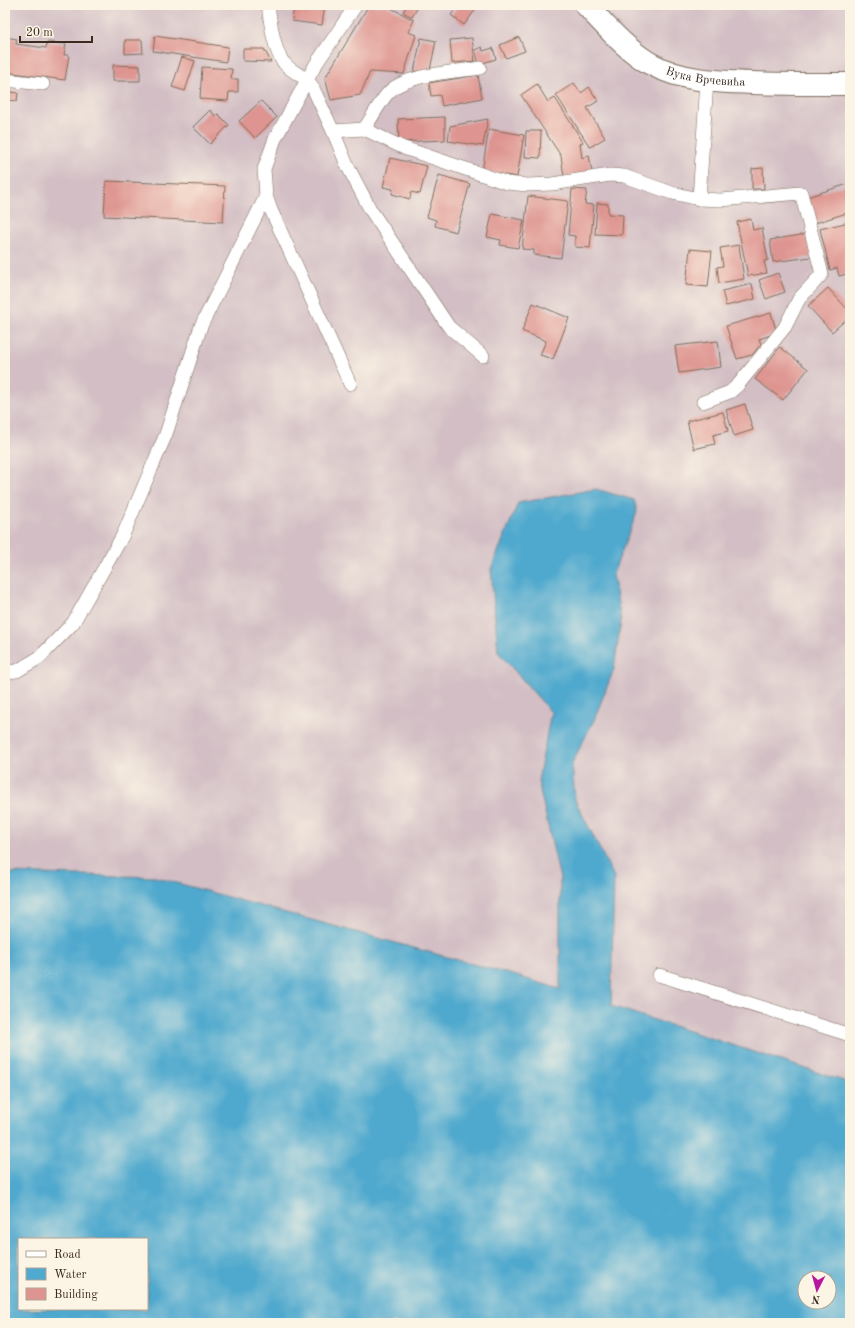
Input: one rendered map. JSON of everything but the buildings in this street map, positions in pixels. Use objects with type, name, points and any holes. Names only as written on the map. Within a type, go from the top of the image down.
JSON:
[{"type":"street","name":"Вука Врчевића","points":[[586,5],[633,52],[652,65],[686,77],[708,81],[788,84],[850,84]]},
{"type":"lane","points":[[268,5],[272,31],[280,57],[284,63],[307,80],[312,86],[347,165],[370,209],[449,326],[483,356]]},
{"type":"lane","points":[[350,384],[270,210],[266,196],[264,169],[275,139],[307,80],[316,64],[356,5]]},
{"type":"lane","points":[[364,129],[387,94],[393,87],[402,82],[414,78],[480,68]]},
{"type":"lane","points":[[5,80],[43,84]]},
{"type":"lane","points":[[699,199],[708,81]]},
{"type":"lane","points":[[333,131],[364,129],[404,148],[507,183],[527,185],[552,184],[610,175],[624,176],[672,193],[699,199],[721,200],[801,193],[822,274],[799,299],[785,327],[738,385],[730,392],[703,402]]},
{"type":"lane","points":[[5,672],[17,671],[40,658],[73,623],[123,535],[166,434],[201,326],[266,196]]},
{"type":"lane","points":[[659,976],[850,1035]]},
{"type":"shaded area","points":[[5,5],[850,5],[850,1083],[611,1006],[614,877],[575,800],[572,763],[594,720],[614,669],[621,621],[613,574],[637,512],[634,500],[596,489],[518,503],[498,652],[551,712],[538,781],[560,879],[560,989],[155,877],[5,873]]},
{"type":"water","points":[[596,489],[634,500],[637,512],[613,574],[621,621],[614,669],[594,720],[572,763],[575,800],[614,877],[611,1006],[850,1083],[850,1323],[5,1323],[5,873],[155,877],[560,989],[560,879],[538,781],[551,712],[498,652],[491,569],[518,503]]}]
